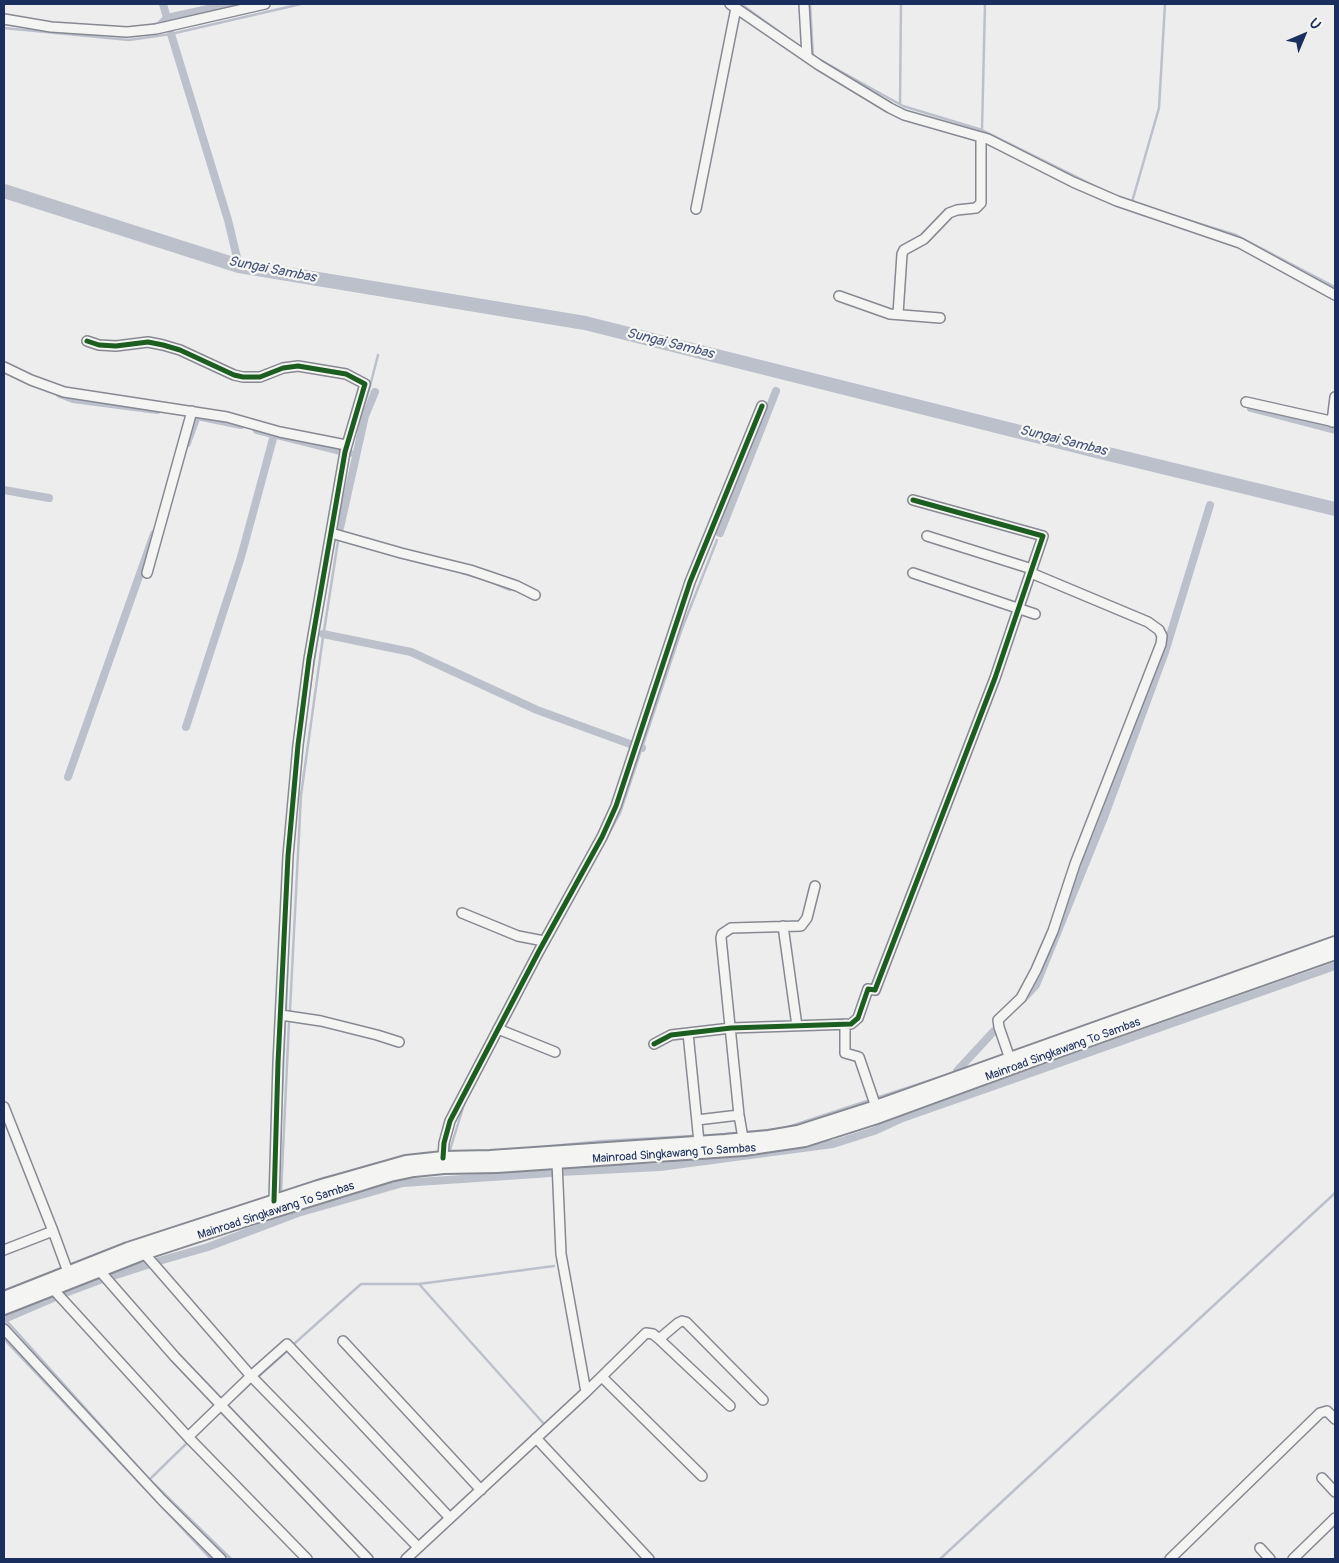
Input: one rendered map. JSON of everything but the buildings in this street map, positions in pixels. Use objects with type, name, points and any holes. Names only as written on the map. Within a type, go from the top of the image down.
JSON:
[{"type":"highway","name":"Mainroad Singkawang To Sambas","points":[[4,1308],[144,1253],[254,1217],[394,1165],[443,1158],[744,1149],[793,1142],[839,1130],[976,1076],[1010,1059],[1335,943]]},
{"type":"highway","name":"Mainroad Singkawang To Sambas","points":[[4,1298],[121,1251],[274,1201],[390,1175],[444,1167],[556,1162],[598,1154],[700,1142],[769,1137],[798,1132],[976,1076],[1335,953]]},
{"type":"street","points":[[4,19],[51,26],[127,32],[156,29],[265,4]]},
{"type":"street","points":[[804,4],[807,56]]},
{"type":"street","points":[[696,209],[733,6],[859,90],[897,112],[1000,144],[1073,182],[1125,204],[1240,243],[1335,294]]},
{"type":"street","points":[[898,314],[902,254],[904,250],[924,239],[949,213],[976,208],[981,203],[981,137]]},
{"type":"street","points":[[839,296],[890,314],[940,318]]},
{"type":"street","points":[[87,341],[116,346],[148,342],[163,345],[180,350],[234,375],[243,377],[260,377],[283,368],[298,366],[334,372],[360,380],[366,384],[346,445],[309,660],[298,745],[288,856],[278,1063],[274,1201]]},
{"type":"street","points":[[4,367],[31,380],[64,392],[227,417],[280,432],[346,445]]},
{"type":"street","points":[[1246,402],[1334,422],[1335,397]]},
{"type":"street","points":[[443,1158],[444,1143],[450,1121],[544,941],[602,838],[616,806],[690,582],[762,406]]},
{"type":"street","points":[[147,573],[192,411]]},
{"type":"street","points":[[654,1044],[671,1035],[731,1028],[851,1024],[858,1018],[868,989],[874,990],[995,678],[1043,536],[913,500]]},
{"type":"street","points":[[331,532],[401,553],[470,570],[516,586],[535,595]]},
{"type":"street","points":[[927,536],[1031,571],[1148,622],[1159,630],[1162,636],[1161,644],[1039,962],[1022,998],[998,1020],[1010,1059]]},
{"type":"street","points":[[913,573],[1035,614]]},
{"type":"street","points":[[743,1138],[720,947],[722,934],[731,928],[803,925],[807,918],[815,886]]},
{"type":"street","points":[[462,913],[518,936],[544,941]]},
{"type":"street","points":[[783,926],[797,1026]]},
{"type":"street","points":[[281,1015],[321,1022],[399,1042]]},
{"type":"street","points":[[845,1024],[845,1053],[859,1057],[876,1107]]},
{"type":"street","points":[[498,1029],[555,1052]]},
{"type":"street","points":[[688,1033],[700,1142]]},
{"type":"street","points":[[4,1107],[68,1272]]},
{"type":"street","points":[[697,1120],[739,1115]]},
{"type":"street","points":[[556,1162],[561,1254],[586,1392]]},
{"type":"street","points":[[4,1250],[53,1231]]},
{"type":"street","points":[[144,1253],[251,1376],[418,1548]]},
{"type":"street","points":[[100,1270],[174,1357],[368,1559]]},
{"type":"street","points":[[53,1289],[188,1436],[307,1559]]},
{"type":"street","points":[[659,1339],[678,1323],[684,1321],[763,1400]]},
{"type":"street","points":[[4,1329],[162,1500],[221,1559]]},
{"type":"street","points":[[406,1559],[602,1377],[646,1332],[653,1334],[659,1339],[730,1406]]},
{"type":"street","points":[[344,1341],[481,1490]]},
{"type":"street","points":[[188,1436],[287,1344],[450,1518]]},
{"type":"street","points":[[602,1377],[702,1476]]},
{"type":"street","points":[[1170,1559],[1320,1413],[1327,1411],[1335,1420]]},
{"type":"street","points":[[536,1438],[649,1559]]},
{"type":"street","points":[[1322,1478],[1335,1492]]},
{"type":"street","points":[[1293,1559],[1335,1518]]},
{"type":"street","points":[[1260,1548],[1270,1559]]},
{"type":"waterway","points":[[163,4],[167,18]]},
{"type":"waterway","points":[[155,27],[159,26],[167,18],[231,4]]},
{"type":"waterway","points":[[4,28],[129,40],[171,34],[301,4]]},
{"type":"waterway","points":[[741,4],[789,39]]},
{"type":"waterway","points":[[810,4],[813,56],[903,106],[982,130],[1107,192]]},
{"type":"waterway","points":[[900,104],[901,4]]},
{"type":"waterway","points":[[982,130],[985,4]]},
{"type":"waterway","points":[[1132,202],[1159,108],[1165,4]]},
{"type":"waterway","points":[[171,34],[228,220],[239,266]]},
{"type":"waterway","name":"Sungai Sambas","points":[[4,191],[239,266],[585,323],[1335,509]]},
{"type":"waterway","points":[[1158,211],[1236,235],[1335,287]]},
{"type":"waterway","points":[[360,416],[378,355]]},
{"type":"waterway","points":[[720,533],[776,391]]},
{"type":"waterway","points":[[340,528],[365,416],[375,392]]},
{"type":"waterway","points":[[60,394],[73,399],[157,410]]},
{"type":"waterway","points":[[1251,408],[1335,430]]},
{"type":"waterway","points":[[187,443],[197,416],[241,425]]},
{"type":"waterway","points":[[257,430],[349,453]]},
{"type":"waterway","points":[[186,727],[241,557],[274,435]]},
{"type":"waterway","points":[[4,490],[49,498]]},
{"type":"waterway","points":[[1023,999],[1036,985],[1103,820],[1165,652],[1210,505]]},
{"type":"waterway","points":[[68,777],[154,534]]},
{"type":"waterway","points":[[606,839],[620,813],[681,631],[717,540]]},
{"type":"waterway","points":[[290,1010],[301,795],[338,541]]},
{"type":"waterway","points":[[399,557],[438,567]]},
{"type":"waterway","points":[[462,573],[476,577]]},
{"type":"waterway","points":[[482,578],[510,590]]},
{"type":"waterway","points":[[323,634],[411,652],[537,710],[630,744]]},
{"type":"waterway","points":[[310,687],[318,635]]},
{"type":"waterway","points":[[525,986],[599,851]]},
{"type":"waterway","points":[[286,1009],[288,951]]},
{"type":"waterway","points":[[560,1172],[660,1167],[833,1144],[1335,966]]},
{"type":"waterway","points":[[280,1142],[285,1022]]},
{"type":"waterway","points":[[289,1022],[281,1193],[341,1174]]},
{"type":"waterway","points":[[957,1071],[994,1031]]},
{"type":"waterway","points":[[876,1098],[965,1069]]},
{"type":"waterway","points":[[449,1153],[466,1098]]},
{"type":"waterway","points":[[785,1128],[870,1100]]},
{"type":"waterway","points":[[748,1132],[780,1129]]},
{"type":"waterway","points":[[705,1136],[736,1133]]},
{"type":"waterway","points":[[542,1147],[603,1141],[693,1136]]},
{"type":"waterway","points":[[159,1261],[208,1247],[298,1213],[403,1183],[551,1173]]},
{"type":"waterway","points":[[940,1559],[1335,1193]]},
{"type":"waterway","points":[[113,1276],[147,1265]]},
{"type":"waterway","points":[[544,1424],[419,1284],[554,1266]]},
{"type":"waterway","points":[[4,1291],[60,1269]]},
{"type":"waterway","points":[[65,1293],[100,1280]]},
{"type":"waterway","points":[[295,1343],[361,1284],[419,1284]]},
{"type":"waterway","points":[[4,1319],[53,1298]]},
{"type":"waterway","points":[[5,1319],[149,1479],[231,1559]]},
{"type":"waterway","points":[[4,1339],[211,1559]]},
{"type":"waterway","points":[[259,1376],[286,1352]]},
{"type":"waterway","points":[[237,1396],[250,1384]]},
{"type":"waterway","points":[[149,1480],[187,1443]]},
{"type":"cycle path","points":[[87,341],[99,345],[116,346],[148,342],[163,345],[180,350],[234,375],[243,377],[260,377],[283,368],[298,366],[346,374],[365,384],[345,452],[309,659],[298,745],[288,856],[278,1063],[274,1201]]},
{"type":"cycle path","points":[[443,1158],[444,1143],[450,1121],[539,951],[602,837],[616,806],[690,582],[762,406]]},
{"type":"cycle path","points":[[654,1044],[671,1035],[731,1028],[851,1024],[858,1018],[868,989],[875,990],[995,678],[1043,536],[913,500]]}]
